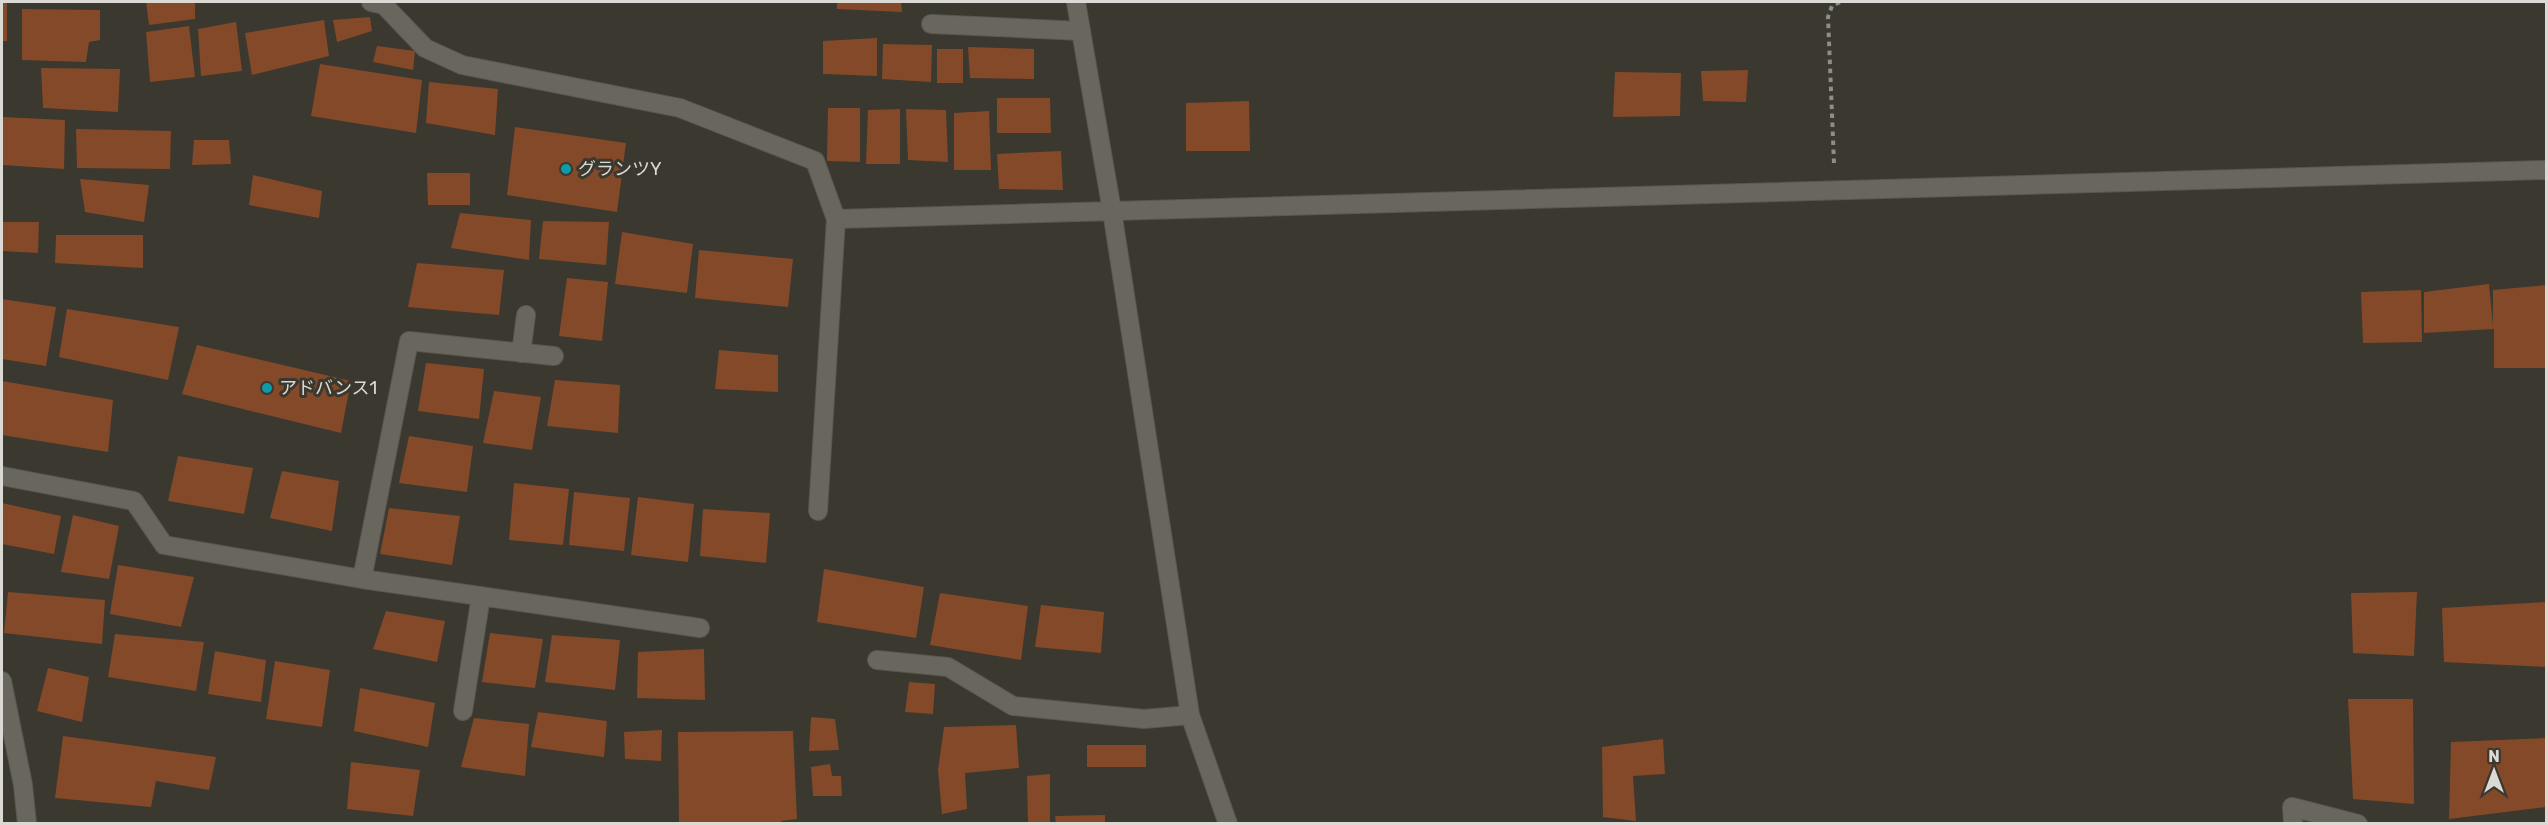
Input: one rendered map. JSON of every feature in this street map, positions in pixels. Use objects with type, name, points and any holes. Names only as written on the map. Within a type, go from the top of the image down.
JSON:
[{"type":"street","points":[[381,2],[425,48],[462,65],[680,108],[815,161],[836,219],[818,511]]},
{"type":"street","points":[[1076,2],[1112,211],[1190,715],[1228,824]]},
{"type":"street","points":[[931,24],[1081,31]]},
{"type":"street","points":[[836,219],[2547,170]]},
{"type":"street","points":[[521,353],[526,315]]},
{"type":"street","points":[[363,579],[409,341],[554,356]]},
{"type":"street","points":[[2,476],[134,501],[164,544],[363,579],[700,628]]},
{"type":"street","points":[[463,711],[481,596]]},
{"type":"street","points":[[877,660],[948,667],[1013,706],[1144,719],[1190,715]]},
{"type":"street","points":[[2,681],[27,824]]},
{"type":"street","points":[[2294,824],[2292,807],[2358,824]]},
{"type":"path","points":[[1836,190],[1828,17],[1832,6],[1840,2]]},
{"type":"building","points":[[2,2],[7,2],[7,41],[2,41]]},
{"type":"building","points":[[146,2],[195,2],[195,19],[149,25]]},
{"type":"building","points":[[837,2],[901,2],[902,12],[837,9]]},
{"type":"building","points":[[22,9],[100,10],[100,40],[89,42],[86,62],[22,60]]},
{"type":"building","points":[[370,17],[372,31],[337,42],[333,20]]},
{"type":"building","points":[[324,20],[329,56],[252,75],[245,33]]},
{"type":"building","points":[[236,22],[242,71],[201,76],[198,29]]},
{"type":"building","points":[[189,26],[195,77],[150,82],[146,32]]},
{"type":"building","points":[[877,38],[877,76],[823,74],[823,41]]},
{"type":"building","points":[[883,44],[932,45],[931,82],[882,79]]},
{"type":"building","points":[[377,46],[415,51],[413,70],[373,62]]},
{"type":"building","points":[[968,47],[1034,49],[1034,79],[970,78]]},
{"type":"building","points":[[937,49],[963,49],[963,83],[937,83]]},
{"type":"building","points":[[320,64],[422,80],[416,133],[311,116]]},
{"type":"building","points":[[41,68],[120,69],[118,112],[43,108]]},
{"type":"building","points":[[1748,70],[1746,102],[1703,101],[1701,71]]},
{"type":"building","points":[[1615,72],[1681,73],[1680,116],[1613,117]]},
{"type":"building","points":[[429,82],[498,89],[495,135],[426,123]]},
{"type":"building","points":[[997,98],[1050,98],[1051,133],[997,133]]},
{"type":"building","points":[[1249,101],[1250,151],[1186,151],[1186,103]]},
{"type":"building","points":[[828,108],[860,108],[860,162],[827,161]]},
{"type":"building","points":[[900,109],[900,164],[866,164],[868,110]]},
{"type":"building","points":[[906,109],[946,110],[948,162],[908,160]]},
{"type":"building","points":[[989,111],[991,170],[954,170],[954,113]]},
{"type":"building","points":[[2,117],[65,120],[64,169],[2,165]]},
{"type":"building","name":"グランツY","points":[[515,127],[626,143],[617,212],[507,195]]},
{"type":"building","points":[[76,129],[171,131],[170,169],[77,168]]},
{"type":"building","points":[[194,140],[229,140],[231,164],[192,165]]},
{"type":"building","points":[[1061,151],[1063,190],[999,189],[997,154]]},
{"type":"building","points":[[427,173],[470,173],[470,205],[428,205]]},
{"type":"building","points":[[253,175],[322,191],[319,218],[249,205]]},
{"type":"building","points":[[80,179],[149,185],[144,222],[85,212]]},
{"type":"building","points":[[460,213],[531,220],[529,260],[451,248]]},
{"type":"building","points":[[543,221],[609,222],[606,265],[539,259]]},
{"type":"building","points":[[2,222],[39,222],[38,253],[2,251]]},
{"type":"building","points":[[622,232],[693,244],[687,293],[615,284]]},
{"type":"building","points":[[56,235],[143,235],[143,268],[55,263]]},
{"type":"building","points":[[699,250],[793,259],[788,307],[695,298]]},
{"type":"building","points":[[417,263],[504,270],[499,315],[408,307]]},
{"type":"building","points":[[567,278],[608,282],[602,341],[559,336]]},
{"type":"building","points":[[2489,284],[2493,326],[2493,290],[2546,285],[2546,368],[2494,368],[2494,329],[2424,333],[2424,292]]},
{"type":"building","points":[[2421,290],[2422,342],[2363,343],[2361,292]]},
{"type":"building","points":[[2,299],[56,307],[46,366],[2,359]]},
{"type":"building","points":[[67,309],[179,327],[168,380],[59,357]]},
{"type":"building","name":"アドバンス1","points":[[197,345],[351,381],[341,433],[182,394]]},
{"type":"building","points":[[719,350],[778,355],[778,392],[715,389]]},
{"type":"building","points":[[426,363],[484,369],[479,419],[418,411]]},
{"type":"building","points":[[555,380],[620,385],[618,433],[547,426]]},
{"type":"building","points":[[2,381],[113,400],[108,452],[2,435]]},
{"type":"building","points":[[494,391],[541,397],[532,450],[483,443]]},
{"type":"building","points":[[409,436],[473,446],[467,492],[399,483]]},
{"type":"building","points":[[178,456],[253,468],[244,514],[168,501]]},
{"type":"building","points":[[282,471],[339,481],[332,531],[270,518]]},
{"type":"building","points":[[514,483],[569,489],[563,545],[509,540]]},
{"type":"building","points":[[574,492],[630,498],[624,551],[569,545]]},
{"type":"building","points":[[638,497],[694,504],[688,562],[631,555]]},
{"type":"building","points":[[2,503],[61,516],[54,554],[2,544]]},
{"type":"building","points":[[389,508],[460,516],[452,565],[380,554]]},
{"type":"building","points":[[703,509],[770,513],[766,563],[700,556]]},
{"type":"building","points":[[73,515],[119,526],[109,579],[61,572]]},
{"type":"building","points":[[118,565],[194,577],[181,627],[110,614]]},
{"type":"building","points":[[824,569],[924,587],[916,638],[817,622]]},
{"type":"building","points":[[8,592],[105,600],[102,644],[4,633]]},
{"type":"building","points":[[2417,592],[2414,656],[2353,653],[2351,593]]},
{"type":"building","points":[[940,593],[1028,606],[1021,660],[930,645]]},
{"type":"building","points":[[2546,602],[2546,667],[2444,662],[2442,608]]},
{"type":"building","points":[[1041,605],[1104,612],[1101,653],[1035,647]]},
{"type":"building","points":[[386,611],[445,621],[437,662],[373,649]]},
{"type":"building","points":[[490,633],[543,639],[535,688],[482,682]]},
{"type":"building","points":[[115,634],[204,642],[196,691],[108,677]]},
{"type":"building","points":[[552,635],[620,640],[615,690],[545,682]]},
{"type":"building","points":[[704,649],[705,700],[637,698],[638,652]]},
{"type":"building","points":[[215,651],[266,660],[261,702],[208,694]]},
{"type":"building","points":[[275,661],[330,670],[322,727],[266,719]]},
{"type":"building","points":[[48,668],[89,677],[82,722],[37,711]]},
{"type":"building","points":[[909,682],[935,684],[933,714],[905,712]]},
{"type":"building","points":[[360,688],[435,703],[428,747],[354,731]]},
{"type":"building","points":[[2348,699],[2413,699],[2414,804],[2353,799]]},
{"type":"building","points":[[538,712],[607,721],[604,757],[531,747]]},
{"type":"building","points":[[811,717],[835,719],[839,750],[809,751]]},
{"type":"building","points":[[474,718],[529,724],[525,776],[461,767]]},
{"type":"building","points":[[1016,725],[1019,768],[965,773],[967,809],[942,814],[938,770],[944,727]]},
{"type":"building","points":[[662,730],[661,761],[625,759],[624,732]]},
{"type":"building","points":[[793,731],[797,819],[781,821],[781,824],[679,824],[678,732]]},
{"type":"building","points":[[63,736],[216,757],[209,790],[156,781],[151,807],[55,798]]},
{"type":"building","points":[[2546,738],[2546,807],[2449,819],[2451,742]]},
{"type":"building","points":[[1663,739],[1665,774],[1633,776],[1636,821],[1603,817],[1602,747]]},
{"type":"building","points":[[1087,745],[1146,745],[1146,767],[1087,767]]},
{"type":"building","points":[[351,762],[420,770],[413,816],[347,809]]},
{"type":"building","points":[[830,764],[832,776],[841,776],[842,796],[813,796],[811,767]]},
{"type":"building","points":[[1050,774],[1050,824],[1028,824],[1027,776]]},
{"type":"building","points":[[1105,815],[1105,824],[1056,824],[1055,816]]},
{"type":"place","name":"グランツY","points":[[566,169]]},
{"type":"place","name":"アドバンス1","points":[[267,388]]}]
